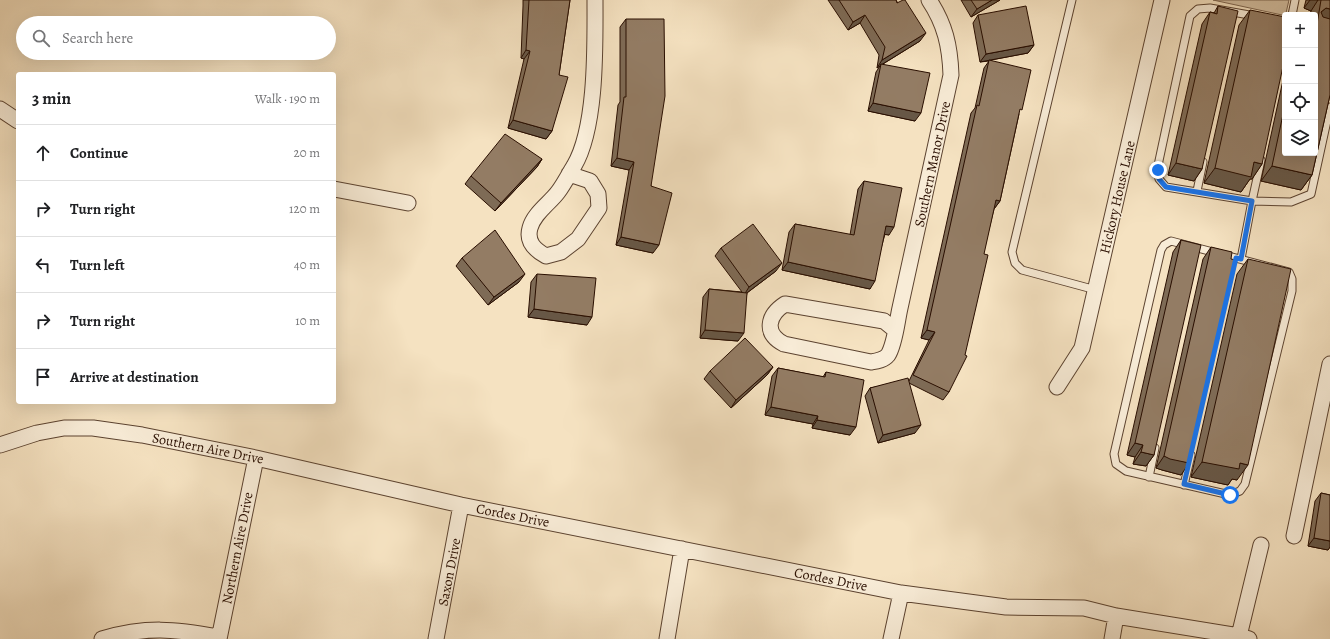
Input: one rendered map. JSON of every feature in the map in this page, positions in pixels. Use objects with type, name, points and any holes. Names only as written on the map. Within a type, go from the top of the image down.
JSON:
[{"type":"street","points":[[569,174],[590,182],[598,194],[599,208],[578,239],[561,252],[546,256],[534,249],[528,237],[530,226],[538,213],[558,192],[569,174],[575,165],[584,140],[590,106],[595,0]]},
{"type":"street","name":"Southern Manor Drive","points":[[895,330],[884,321],[785,304],[776,310],[770,320],[771,330],[775,339],[784,344],[871,362],[880,360],[887,355],[895,330],[951,75],[950,51],[946,32],[938,14],[929,0]]},
{"type":"street","name":"Hickory House Lane","points":[[1057,387],[1082,348],[1162,0]]},
{"type":"street","points":[[0,109],[16,120]]},
{"type":"street","points":[[336,189],[408,203]]},
{"type":"street","points":[[1294,536],[1330,364]]},
{"type":"street","name":"Southern Aire Drive","points":[[0,445],[50,430],[64,428],[93,428],[142,435],[256,458],[416,494]]},
{"type":"street","name":"Northern Aire Drive","points":[[219,638],[256,458]]},
{"type":"street","name":"Cordes Drive","points":[[416,494],[461,505],[682,550],[901,592],[1006,607],[1084,608],[1116,616],[1244,637]]},
{"type":"street","name":"Saxon Drive","points":[[436,639],[461,505]]},
{"type":"street","points":[[1244,637],[1261,545]]},
{"type":"street","points":[[667,639],[682,550]]},
{"type":"street","points":[[891,639],[901,592]]},
{"type":"street","points":[[1112,639],[1116,616]]},
{"type":"street","points":[[102,639],[129,632],[161,629],[179,630],[219,638]]},
{"type":"lane","points":[[1072,0],[1012,252],[1015,263],[1022,270],[1096,290]]},
{"type":"lane","points":[[1293,12],[1295,0]]},
{"type":"lane","points":[[1264,18],[1210,8],[1198,9],[1190,16],[1158,170],[1159,179],[1166,187],[1252,201],[1291,202],[1311,194],[1330,107]]},
{"type":"lane","points":[[1235,20],[1237,13]]},
{"type":"lane","points":[[1197,191],[1206,152]]},
{"type":"lane","points":[[1237,261],[1262,155]]},
{"type":"lane","points":[[1171,241],[1200,248],[1237,261],[1289,272],[1292,279],[1292,291],[1245,484],[1240,491],[1230,495],[1126,471],[1116,464],[1114,454],[1161,250],[1164,245],[1171,241]]},
{"type":"lane","points":[[1198,256],[1200,248]]},
{"type":"lane","points":[[1149,477],[1157,439]]},
{"type":"lane","points":[[1184,484],[1193,447]]},
{"type":"shaded area","points":[[1213,0],[1289,0],[1286,12],[1282,12],[1282,15]]},
{"type":"building","points":[[529,0],[570,0],[559,75],[568,77],[552,131],[513,120],[530,51],[526,50]]},
{"type":"building","points":[[839,0],[896,0],[897,3],[905,0],[926,33],[882,60],[885,47],[865,15],[853,22]]},
{"type":"building","points":[[971,0],[992,0],[977,9]]},
{"type":"building","points":[[1321,0],[1330,0],[1330,9],[1326,8],[1321,12],[1323,17],[1330,19],[1330,95],[1318,148],[1318,48],[1318,18]]},
{"type":"building","points":[[1026,6],[1034,45],[986,54],[978,15]]},
{"type":"building","points":[[1218,6],[1238,11],[1202,169],[1176,163],[1210,12],[1217,14]]},
{"type":"building","points":[[1250,10],[1282,16],[1282,71],[1262,164],[1254,162],[1251,177],[1215,168]]},
{"type":"building","points":[[626,19],[664,19],[665,96],[651,186],[672,193],[659,245],[621,237],[634,162],[617,158],[624,97],[626,97]]},
{"type":"building","points":[[989,60],[1031,70],[1022,110],[1020,109],[1000,201],[996,200],[984,254],[988,255],[965,355],[967,356],[949,392],[913,375],[935,332],[927,330],[977,105],[979,106]]},
{"type":"building","points":[[881,64],[930,73],[921,113],[873,103]]},
{"type":"building","points":[[1282,119],[1282,156],[1316,156],[1312,175],[1272,166]]},
{"type":"building","points":[[505,134],[542,159],[501,203],[471,176]]},
{"type":"building","points":[[864,181],[902,188],[894,227],[886,226],[875,281],[788,262],[795,224],[854,235]]},
{"type":"building","points":[[753,224],[782,263],[749,287],[721,248]]},
{"type":"building","points":[[495,230],[525,274],[494,297],[462,258]]},
{"type":"building","points":[[1181,240],[1201,245],[1154,455],[1141,452],[1143,445],[1135,443]]},
{"type":"building","points":[[1211,247],[1232,252],[1231,259],[1236,260],[1189,463],[1170,459],[1164,456]]},
{"type":"building","points":[[1248,259],[1291,269],[1248,465],[1240,463],[1239,469],[1202,462]]},
{"type":"building","points":[[537,274],[596,278],[592,317],[534,309]]},
{"type":"building","points":[[709,289],[747,293],[744,333],[705,330]]},
{"type":"building","points":[[745,338],[773,367],[736,400],[710,371]]},
{"type":"building","points":[[778,368],[825,377],[826,372],[864,380],[856,427],[817,420],[818,416],[771,407]]},
{"type":"building","points":[[908,378],[921,425],[883,435],[870,388]]},
{"type":"building","points":[[1321,493],[1330,495],[1330,541],[1314,538]]},
{"type":"route","points":[[1158,170],[1159,179],[1166,187],[1252,201],[1241,259],[1236,258],[1184,484],[1230,495]]}]
